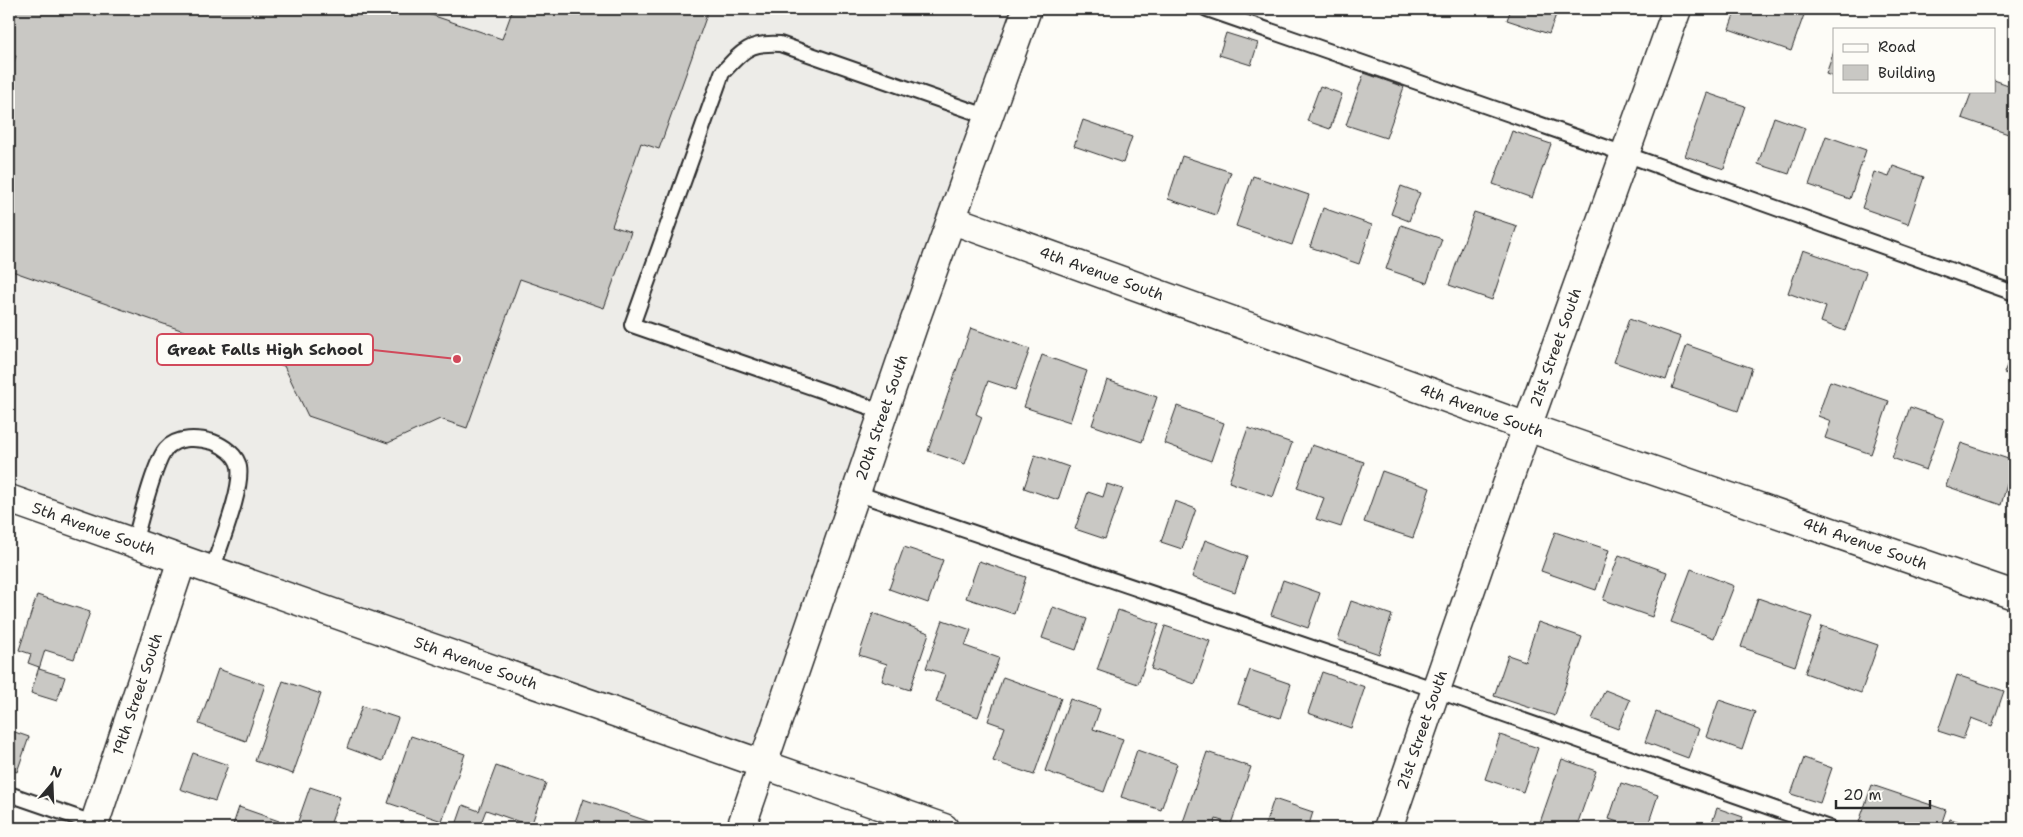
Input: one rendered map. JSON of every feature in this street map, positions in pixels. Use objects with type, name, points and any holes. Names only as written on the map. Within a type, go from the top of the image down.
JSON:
[{"type":"street","name":"20th Street South","points":[[741,828],[884,412],[1027,9]]},
{"type":"street","name":"21st Street South","points":[[1388,828],[1527,427],[1677,9]]},
{"type":"street","name":"4th Avenue South","points":[[952,220],[1527,427],[2014,595]]},
{"type":"street","name":"5th Avenue South","points":[[9,499],[763,766],[944,828]]},
{"type":"street","name":"19th Street South","points":[[98,827],[182,560]]},
{"type":"lane","points":[[1207,9],[1625,154],[2014,293]]},
{"type":"lane","points":[[884,412],[632,325],[722,73],[742,51],[761,43],[780,44],[989,117]]},
{"type":"lane","points":[[134,543],[158,465],[166,448],[179,441],[197,438],[218,444],[233,454],[239,467],[238,485],[212,571]]},
{"type":"lane","points":[[856,493],[1436,690],[1829,828]]},
{"type":"lane","points":[[9,794],[98,827]]},
{"type":"shaded area","points":[[9,9],[1027,9],[763,766],[9,499]]},
{"type":"building","points":[[9,9],[414,9],[502,39],[513,9],[709,9],[659,149],[641,143],[612,226],[631,232],[604,308],[520,279],[467,428],[440,419],[388,443],[308,416],[284,366],[9,270],[9,75],[16,56],[9,54]]},
{"type":"building","points":[[1511,9],[1558,9],[1549,34],[1507,20]]},
{"type":"building","points":[[1736,9],[1794,9],[1805,12],[1791,51],[1729,29]]},
{"type":"building","points":[[1226,33],[1258,43],[1251,65],[1219,55]]},
{"type":"building","points":[[1833,54],[1833,77],[1826,74]]},
{"type":"building","points":[[1364,73],[1404,87],[1386,138],[1346,125]]},
{"type":"building","points":[[1996,81],[2014,87],[2014,136],[1962,118],[1972,92],[1996,92]]},
{"type":"building","points":[[1320,86],[1342,94],[1330,129],[1307,121]]},
{"type":"building","points":[[1707,93],[1745,106],[1724,169],[1685,156]]},
{"type":"building","points":[[1774,117],[1805,128],[1789,174],[1758,164]]},
{"type":"building","points":[[1083,120],[1132,137],[1123,163],[1074,146]]},
{"type":"building","points":[[1512,131],[1551,144],[1532,198],[1493,184]]},
{"type":"building","points":[[1826,136],[1866,150],[1850,199],[1809,185]]},
{"type":"building","points":[[1182,156],[1231,172],[1216,215],[1168,199]]},
{"type":"building","points":[[1893,166],[1924,177],[1908,224],[1862,208],[1874,172],[1889,177]]},
{"type":"building","points":[[1253,176],[1309,195],[1292,245],[1236,226]]},
{"type":"building","points":[[1401,186],[1420,193],[1409,221],[1391,214]]},
{"type":"building","points":[[1323,208],[1372,225],[1359,264],[1310,247]]},
{"type":"building","points":[[1474,212],[1517,226],[1492,300],[1449,285]]},
{"type":"building","points":[[1401,225],[1442,239],[1427,283],[1386,269]]},
{"type":"building","points":[[1803,250],[1866,272],[1845,331],[1821,322],[1826,307],[1788,293]]},
{"type":"building","points":[[1629,319],[1681,337],[1666,380],[1614,362]]},
{"type":"building","points":[[971,328],[1030,349],[1015,390],[988,381],[976,414],[982,417],[965,464],[928,451]]},
{"type":"building","points":[[1687,345],[1752,368],[1738,411],[1672,388]]},
{"type":"building","points":[[2014,347],[2014,377],[2004,373]]},
{"type":"building","points":[[1042,355],[1087,371],[1070,422],[1024,407]]},
{"type":"building","points":[[1107,380],[1157,397],[1142,442],[1092,425]]},
{"type":"building","points":[[1830,381],[1889,401],[1871,454],[1825,438],[1831,421],[1818,416]]},
{"type":"building","points":[[1177,406],[1224,423],[1211,461],[1164,443]]},
{"type":"building","points":[[1910,407],[1944,419],[1926,470],[1892,458]]},
{"type":"building","points":[[1248,428],[1292,443],[1273,497],[1229,482]]},
{"type":"building","points":[[1961,443],[2014,461],[2001,505],[1946,486]]},
{"type":"building","points":[[1312,445],[1364,462],[1341,527],[1316,519],[1324,498],[1297,488]]},
{"type":"building","points":[[1035,455],[1069,467],[1058,500],[1024,488]]},
{"type":"building","points":[[1382,471],[1430,488],[1413,538],[1364,522]]},
{"type":"building","points":[[1107,484],[1123,489],[1105,539],[1075,529],[1088,492],[1103,497]]},
{"type":"building","points":[[1175,501],[1196,509],[1182,549],[1161,542]]},
{"type":"building","points":[[1555,532],[1609,550],[1596,590],[1541,571]]},
{"type":"building","points":[[1205,540],[1247,556],[1235,592],[1192,577]]},
{"type":"building","points":[[904,547],[943,560],[928,603],[889,589]]},
{"type":"building","points":[[1619,555],[1667,572],[1652,617],[1603,600]]},
{"type":"building","points":[[979,561],[1026,577],[1014,614],[966,598]]},
{"type":"building","points":[[1691,569],[1734,586],[1714,638],[1671,622]]},
{"type":"building","points":[[1283,580],[1320,593],[1308,628],[1271,615]]},
{"type":"building","points":[[37,595],[90,612],[74,659],[45,650],[39,669],[65,677],[57,701],[31,693],[39,667],[28,663],[31,654],[19,650]]},
{"type":"building","points":[[1758,598],[1812,617],[1795,666],[1741,647]]},
{"type":"building","points":[[1351,601],[1392,615],[1379,654],[1338,640]]},
{"type":"building","points":[[1053,607],[1087,619],[1076,650],[1042,638]]},
{"type":"building","points":[[1118,610],[1159,624],[1138,684],[1097,670]]},
{"type":"building","points":[[873,613],[929,633],[910,690],[882,681],[887,664],[859,655]]},
{"type":"building","points":[[943,620],[971,630],[965,646],[999,658],[978,717],[936,702],[945,674],[926,668]]},
{"type":"building","points":[[1538,622],[1582,637],[1555,716],[1494,696],[1508,655],[1525,661]]},
{"type":"building","points":[[1165,626],[1210,641],[1195,684],[1151,669]]},
{"type":"building","points":[[1822,626],[1878,645],[1861,693],[1805,673]]},
{"type":"building","points":[[218,669],[265,685],[246,741],[199,724]]},
{"type":"building","points":[[1250,670],[1291,684],[1280,718],[1238,704]]},
{"type":"building","points":[[1322,672],[1365,687],[1351,728],[1308,713]]},
{"type":"building","points":[[1957,675],[2004,691],[1992,726],[1971,718],[1963,739],[1938,731]]},
{"type":"building","points":[[1003,677],[1061,698],[1034,775],[993,761],[1005,727],[988,721]]},
{"type":"building","points":[[283,681],[321,694],[293,774],[255,761]]},
{"type":"building","points":[[1605,690],[1630,700],[1618,729],[1592,719]]},
{"type":"building","points":[[1070,699],[1100,709],[1093,729],[1123,739],[1104,792],[1045,771]]},
{"type":"building","points":[[1719,700],[1755,712],[1742,750],[1706,737]]},
{"type":"building","points":[[362,706],[398,718],[383,761],[347,748]]},
{"type":"building","points":[[1656,712],[1699,729],[1688,758],[1645,742]]},
{"type":"building","points":[[9,730],[29,737],[17,772],[9,769]]},
{"type":"building","points":[[1500,735],[1538,748],[1523,792],[1485,779]]},
{"type":"building","points":[[411,736],[465,754],[442,821],[388,803]]},
{"type":"building","points":[[1137,750],[1177,764],[1161,810],[1121,797]]},
{"type":"building","points":[[1207,752],[1251,767],[1231,824],[1216,819],[1213,828],[1192,828],[1182,825]]},
{"type":"building","points":[[193,753],[228,765],[215,801],[180,789]]},
{"type":"building","points":[[1804,758],[1832,768],[1820,803],[1791,794]]},
{"type":"building","points":[[1562,759],[1596,771],[1576,828],[1538,828]]},
{"type":"building","points":[[496,766],[546,783],[531,826],[486,810],[479,828],[455,828],[463,805],[479,811]]},
{"type":"building","points":[[1621,783],[1658,795],[1647,828],[1635,828],[1609,819]]},
{"type":"building","points":[[1872,785],[1946,810],[1940,828],[1878,828],[1859,822]]},
{"type":"building","points":[[310,787],[340,797],[329,828],[309,828],[297,824]]},
{"type":"building","points":[[583,799],[653,823],[651,828],[573,828]]},
{"type":"building","points":[[1274,799],[1313,812],[1308,828],[1264,828]]},
{"type":"building","points":[[239,807],[279,821],[276,828],[232,828]]},
{"type":"building","points":[[1717,808],[1743,817],[1739,828],[1710,828]]},
{"type":"building","points":[[1950,819],[1971,825],[1970,828],[1947,828]]},
{"type":"place","name":"Great Falls High School","points":[[457,359]]}]
